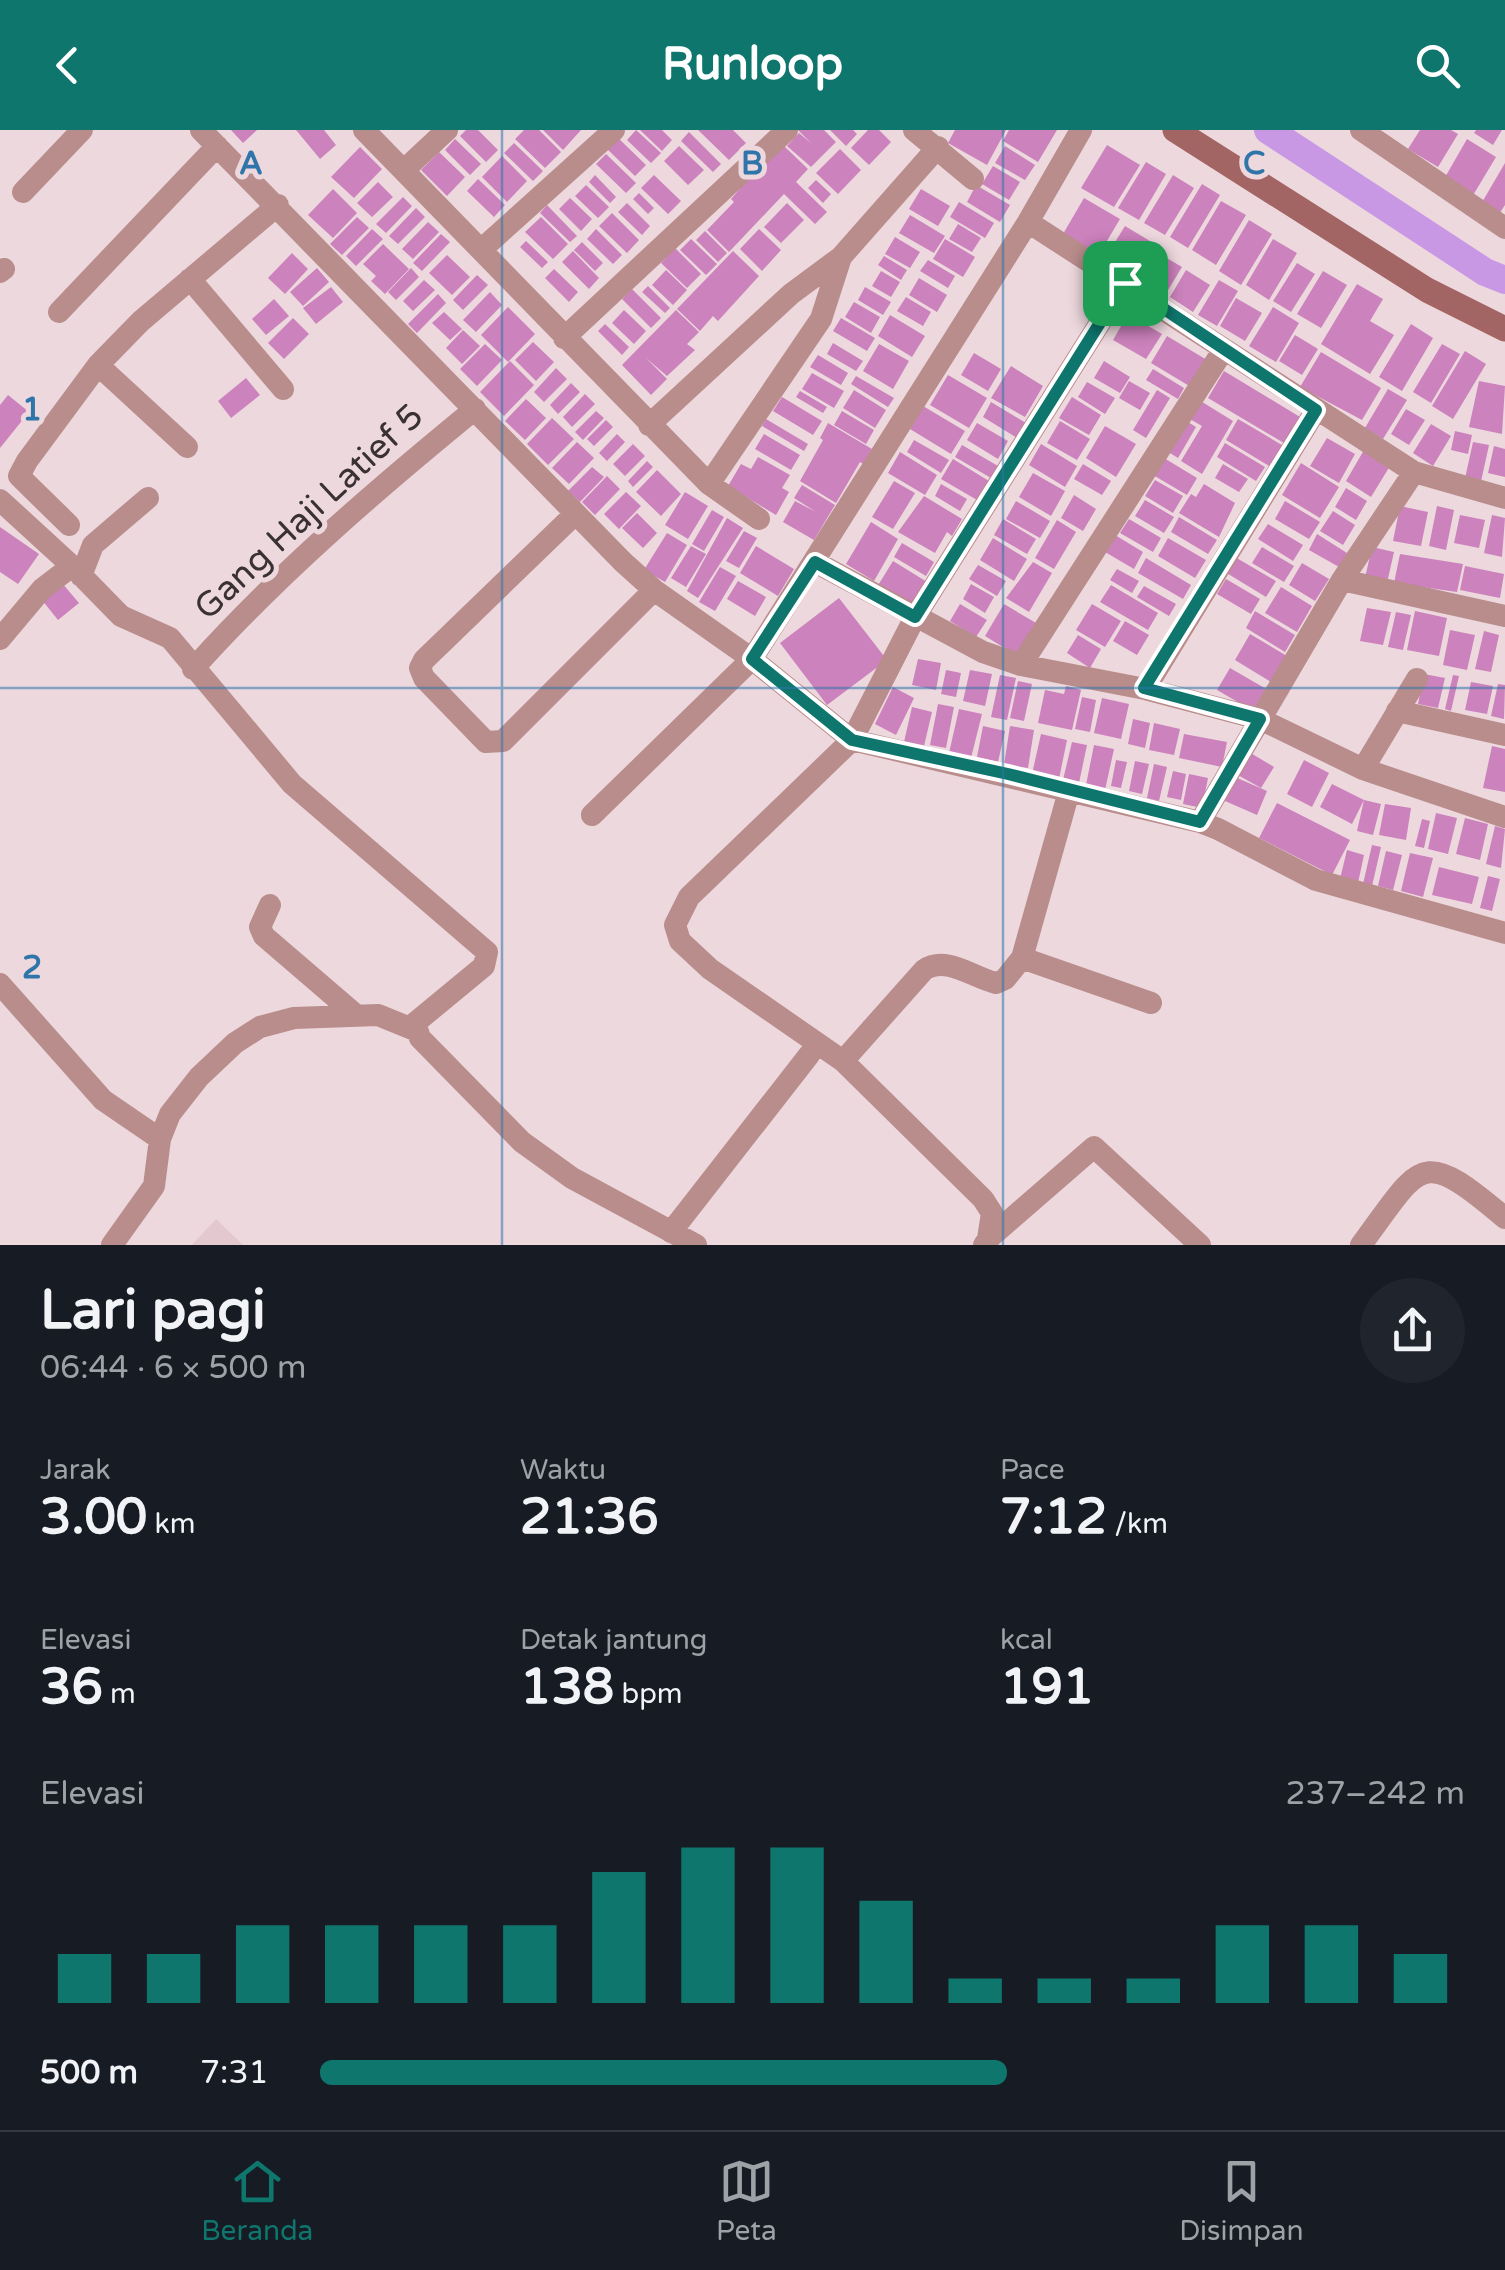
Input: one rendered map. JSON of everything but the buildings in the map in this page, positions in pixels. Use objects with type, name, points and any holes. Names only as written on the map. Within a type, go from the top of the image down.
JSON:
[{"type":"street","points":[[23,192],[82,130]]},
{"type":"street","points":[[364,130],[709,484],[760,518]]},
{"type":"street","points":[[404,170],[446,130]]},
{"type":"street","points":[[482,249],[614,130]]},
{"type":"street","points":[[564,338],[787,130]]},
{"type":"street","points":[[914,130],[973,180]]},
{"type":"street","points":[[592,814],[752,659],[1082,130]]},
{"type":"street","points":[[1176,130],[1428,290],[1505,329]]},
{"type":"street","points":[[1361,130],[1505,228]]},
{"type":"street","points":[[59,312],[209,138],[654,590],[752,659],[852,740],[1200,822],[1316,880],[1505,933]]},
{"type":"street","points":[[649,424],[791,294],[841,258],[938,148]]},
{"type":"street","points":[[70,525],[19,476],[98,365],[141,321],[278,205]]},
{"type":"street","points":[[1028,222],[1414,472],[1438,482],[1505,498]]},
{"type":"street","points":[[709,484],[821,319],[841,258]]},
{"type":"street","points":[[190,279],[282,389]]},
{"type":"street","points":[[986,1242],[992,1213],[983,1199],[843,1061],[816,1046],[710,969],[680,941],[675,925],[689,896],[852,740],[915,617],[1125,283]]},
{"type":"street","points":[[1021,666],[1224,348]]},
{"type":"street","points":[[98,365],[186,447]]},
{"type":"street","name":"Gang Haji Latief 5","points":[[193,669],[232,624],[475,409]]},
{"type":"street","points":[[1144,688],[1316,410]]},
{"type":"street","points":[[1200,822],[1342,580],[1414,472]]},
{"type":"street","points":[[0,639],[42,589],[77,571],[93,545],[148,498]]},
{"type":"street","points":[[0,500],[121,616],[170,638],[292,784],[487,952],[484,966],[420,1018],[415,1030]]},
{"type":"street","points":[[576,514],[420,668],[424,678],[486,742],[503,741],[654,590]]},
{"type":"street","points":[[815,562],[983,652],[1021,666],[1144,688],[1260,719],[1363,769],[1505,817]]},
{"type":"street","points":[[1342,580],[1505,616]]},
{"type":"street","points":[[1363,769],[1418,679]]},
{"type":"street","points":[[1397,711],[1505,735]]},
{"type":"street","points":[[843,1061],[934,963],[996,983],[1006,978],[1022,958],[1066,802]]},
{"type":"street","points":[[270,905],[260,927],[264,936],[356,1015]]},
{"type":"street","points":[[1022,958],[1151,1003]]},
{"type":"street","points":[[0,984],[103,1100],[160,1139]]},
{"type":"street","points":[[112,1245],[154,1186],[160,1139],[170,1114],[235,1042],[260,1027],[294,1018],[356,1015],[378,1015],[415,1030],[522,1142],[572,1178],[696,1245]]},
{"type":"street","points":[[672,1232],[809,1055]]},
{"type":"street","points":[[986,1242],[1094,1147],[1200,1245]]},
{"type":"street","points":[[1361,1245],[1406,1184],[1421,1172],[1435,1170],[1452,1175],[1505,1218]]},
{"type":"shaded area","points":[[216,1219],[243,1245],[192,1245]]},
{"type":"waterway","points":[[1268,130],[1485,272],[1505,280]]},
{"type":"route","points":[[1125,283],[1316,410],[1144,688],[1260,719],[1200,822],[852,740],[752,659],[815,562],[915,617],[1125,283]]}]
